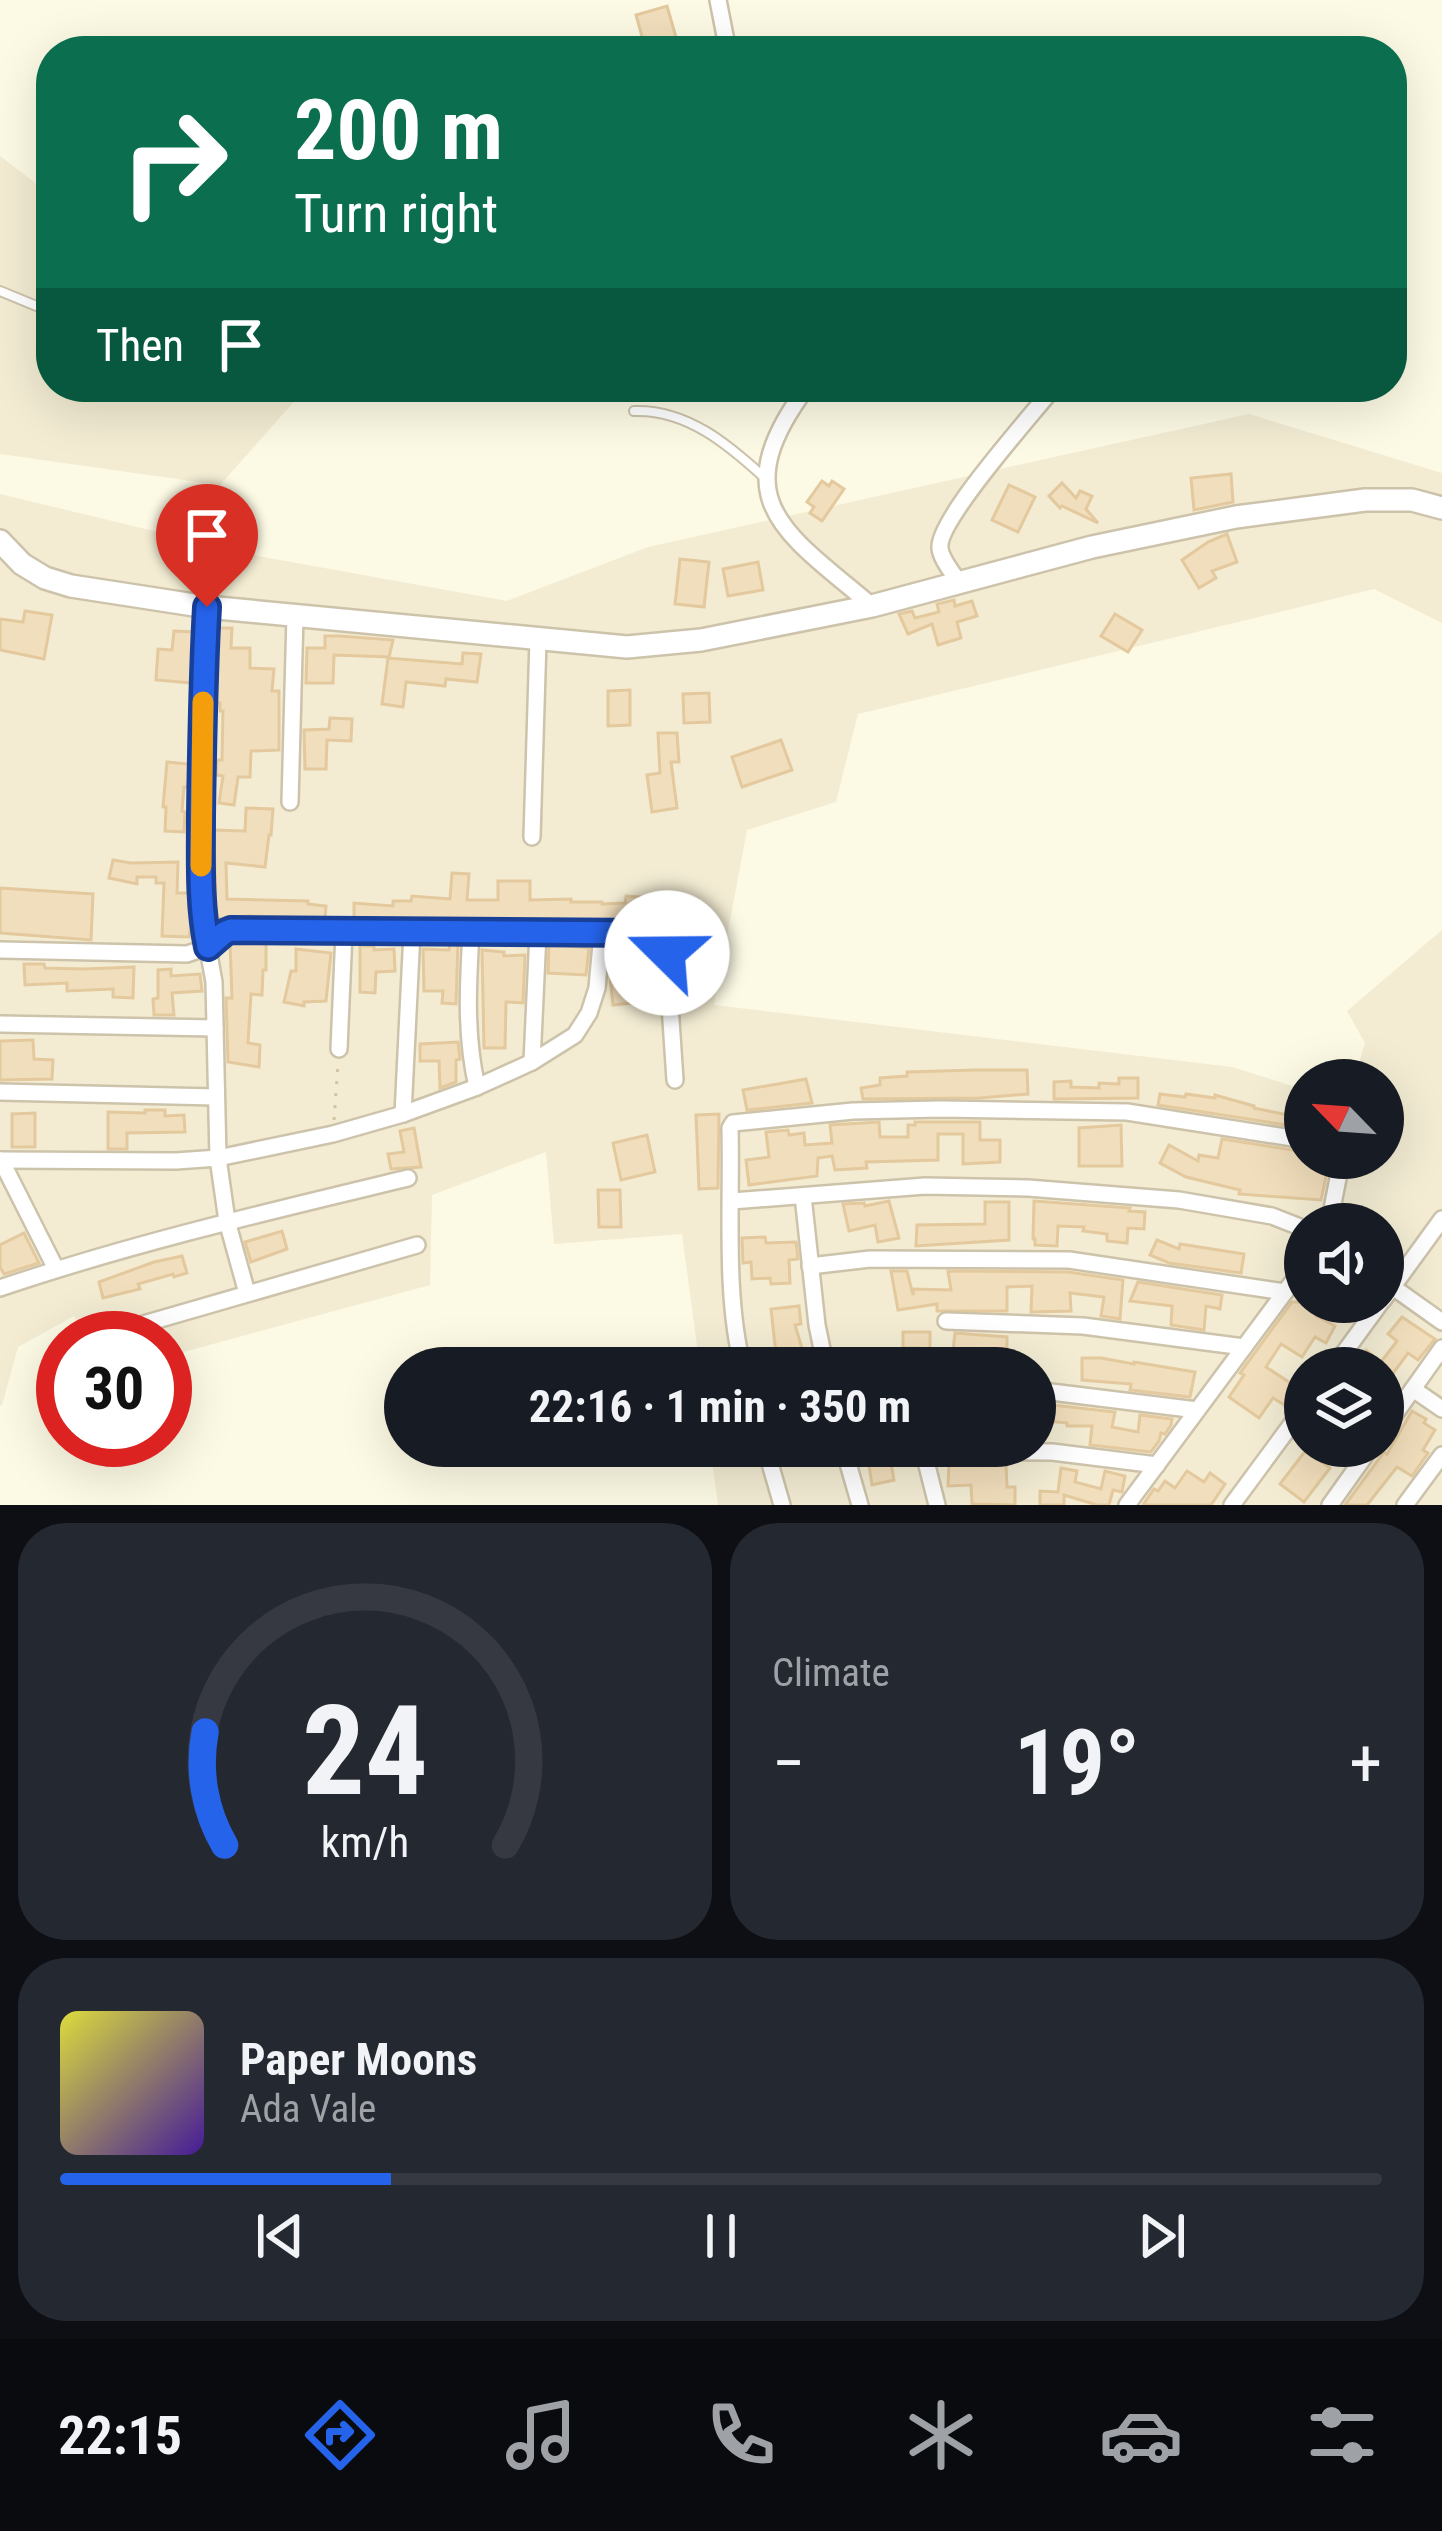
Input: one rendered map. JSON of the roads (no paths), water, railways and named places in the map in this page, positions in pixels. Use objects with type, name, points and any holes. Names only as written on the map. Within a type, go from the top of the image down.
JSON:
[{"type":"street","points":[[718,0],[725,36]]},
{"type":"street","points":[[798,402],[771,456],[768,500],[791,536],[872,606]]},
{"type":"street","points":[[958,581],[940,552],[944,531],[1042,402]]},
{"type":"street","points":[[0,541],[22,564],[71,586],[207,607],[614,647],[668,645],[872,606],[1092,547],[1236,518],[1365,500],[1412,500],[1442,508]]},
{"type":"street","points":[[207,607],[202,896],[214,982],[218,1158],[227,1221],[247,1293]]},
{"type":"street","points":[[290,802],[295,615]]},
{"type":"street","points":[[532,837],[538,640]]},
{"type":"street","points":[[0,950],[187,954],[208,947],[231,930],[649,933],[666,946],[675,1080]]},
{"type":"street","points":[[339,1049],[344,932]]},
{"type":"street","points":[[404,1114],[412,932]]},
{"type":"street","points":[[471,932],[466,1009],[477,1087]]},
{"type":"street","points":[[532,1062],[538,933]]},
{"type":"street","points":[[56,1269],[0,1160],[176,1162],[218,1158],[333,1134],[477,1087],[532,1062],[575,1035],[590,1013],[597,988],[602,933]]},
{"type":"street","points":[[0,1024],[215,1028]]},
{"type":"street","points":[[0,1092],[215,1097]]},
{"type":"street","points":[[738,1347],[730,1128],[736,1122],[940,1108],[1127,1112],[1284,1136]]},
{"type":"street","points":[[0,1288],[227,1221],[408,1178]]},
{"type":"street","points":[[732,1201],[925,1186],[1028,1188],[1179,1200],[1284,1220]]},
{"type":"street","points":[[803,1196],[823,1347]]},
{"type":"street","points":[[1404,1268],[1442,1219]]},
{"type":"street","points":[[186,1311],[417,1245]]},
{"type":"street","points":[[810,1266],[870,1259],[1069,1260],[1284,1292]]},
{"type":"street","points":[[1127,1505],[1284,1293]]},
{"type":"street","points":[[1404,1302],[1442,1322]]},
{"type":"street","points":[[946,1322],[1084,1326],[1244,1347]]},
{"type":"street","points":[[1404,1402],[1442,1348]]},
{"type":"street","points":[[1413,1389],[1442,1408]]},
{"type":"street","points":[[1056,1393],[1197,1411]]},
{"type":"street","points":[[1232,1505],[1284,1434]]},
{"type":"street","points":[[1056,1452],[1157,1465]]},
{"type":"street","points":[[1406,1505],[1442,1455]]},
{"type":"street","points":[[771,1467],[782,1505]]},
{"type":"street","points":[[849,1467],[860,1505]]},
{"type":"street","points":[[928,1467],[937,1505]]},
{"type":"street","points":[[1330,1505],[1357,1467]]},
{"type":"lane","points":[[0,291],[36,306]]},
{"type":"lane","points":[[634,411],[654,410],[689,422],[735,451],[766,479]]}]
